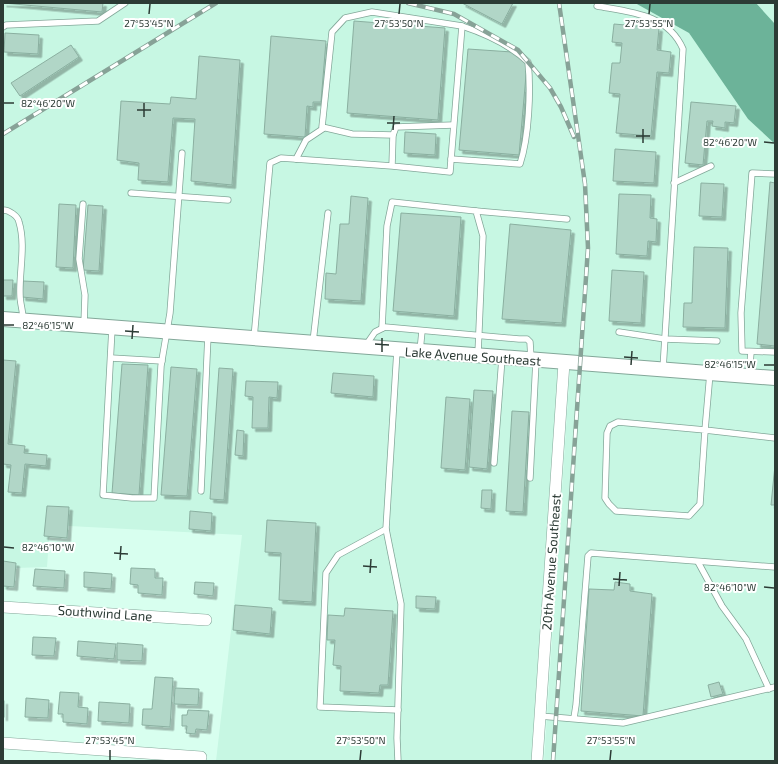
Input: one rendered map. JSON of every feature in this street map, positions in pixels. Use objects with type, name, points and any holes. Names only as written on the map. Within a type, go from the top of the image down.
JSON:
[{"type":"street","name":"Lake Avenue Southeast","points":[[3,319],[775,378]]},
{"type":"street","name":"20th Avenue Southeast","points":[[537,761],[564,363]]},
{"type":"street","name":"Southwind Lane","points":[[3,607],[206,620]]},
{"type":"street","points":[[3,743],[201,756]]},
{"type":"lane","points":[[3,27],[6,24],[98,22],[125,3]]},
{"type":"lane","points":[[597,6],[638,13],[666,25],[678,38],[683,49],[663,370]]},
{"type":"lane","points":[[324,128],[322,127],[332,32],[345,18],[372,12],[462,26],[488,35],[519,53],[528,62],[530,76],[526,137],[520,164],[451,159]]},
{"type":"lane","points":[[254,339],[270,163],[281,158],[450,172],[462,26]]},
{"type":"lane","points":[[392,166],[393,135],[396,127],[453,125]]},
{"type":"lane","points":[[296,159],[306,140],[324,128],[352,134],[393,135]]},
{"type":"lane","points":[[112,328],[103,495],[132,498],[154,498],[162,361],[170,313],[182,153]]},
{"type":"lane","points":[[674,183],[711,166]]},
{"type":"lane","points":[[775,174],[752,173],[741,313],[742,351],[775,352]]},
{"type":"lane","points":[[132,193],[228,200]]},
{"type":"lane","points":[[382,328],[387,226],[392,202],[567,219]]},
{"type":"lane","points":[[83,204],[79,259],[85,295],[84,326]]},
{"type":"lane","points":[[3,210],[8,210],[19,221],[22,239],[20,297],[23,307],[23,321]]},
{"type":"lane","points":[[476,211],[483,236],[478,356]]},
{"type":"lane","points":[[312,343],[328,213]]},
{"type":"lane","points":[[364,347],[375,332],[382,328],[527,339],[531,344],[533,360],[530,478]]},
{"type":"lane","points":[[420,352],[422,331]]},
{"type":"lane","points":[[619,332],[665,339],[717,341]]},
{"type":"lane","points":[[201,492],[208,335]]},
{"type":"lane","points":[[397,350],[386,529],[401,604],[398,761]]},
{"type":"lane","points":[[749,376],[751,352]]},
{"type":"lane","points":[[111,358],[162,361]]},
{"type":"lane","points":[[494,463],[502,358]]},
{"type":"lane","points":[[710,373],[705,430],[700,504],[689,516],[616,511],[605,498],[607,433],[610,426],[618,422],[705,430],[775,438]]},
{"type":"lane","points":[[386,529],[338,556],[326,573],[320,707],[398,710]]},
{"type":"lane","points":[[574,718],[588,556],[591,553],[775,567]]},
{"type":"lane","points":[[540,716],[623,723],[772,688],[746,639],[722,606],[698,562]]},
{"type":"shaded area","points":[[3,3],[635,3],[689,33],[748,119],[775,144],[775,372],[3,314]]},
{"type":"shaded area","points":[[635,3],[756,3],[775,24],[775,144],[748,119],[689,33]]},
{"type":"shaded area","points":[[756,3],[775,3],[775,24]]},
{"type":"shaded area","points":[[3,325],[558,368],[531,761],[216,761],[242,535],[50,525],[47,567],[15,568],[8,589],[3,590]]},
{"type":"shaded area","points":[[570,369],[775,384],[775,761],[544,761]]},
{"type":"building","points":[[3,3],[103,3],[102,12]]},
{"type":"building","points":[[462,3],[513,3],[502,24]]},
{"type":"building","points":[[354,21],[445,28],[438,120],[347,113]]},
{"type":"building","points":[[614,24],[659,28],[657,50],[671,52],[669,73],[657,72],[651,136],[616,133],[620,94],[609,93],[612,63],[620,63],[622,43],[612,42]]},
{"type":"building","points":[[5,33],[39,35],[38,54],[4,52]]},
{"type":"building","points":[[271,36],[326,41],[321,102],[313,102],[313,107],[307,106],[305,137],[264,134]]},
{"type":"building","points":[[71,45],[79,57],[20,96],[11,83]]},
{"type":"building","points":[[468,49],[512,52],[527,64],[519,155],[459,150]]},
{"type":"building","points":[[199,56],[240,60],[232,185],[191,181],[195,119],[173,118],[168,182],[138,180],[139,163],[117,160],[121,101],[170,104],[171,97],[196,99]]},
{"type":"building","points":[[691,102],[736,106],[734,123],[725,122],[725,128],[712,126],[713,121],[707,121],[703,165],[685,163]]},
{"type":"building","points":[[405,132],[436,134],[435,155],[404,153]]},
{"type":"building","points":[[615,149],[656,152],[654,183],[613,181]]},
{"type":"building","points":[[770,182],[775,183],[775,346],[757,344]]},
{"type":"building","points":[[701,183],[724,184],[722,217],[699,216]]},
{"type":"building","points":[[619,194],[651,195],[650,218],[657,219],[656,242],[648,241],[647,256],[616,254]]},
{"type":"building","points":[[351,196],[368,198],[361,301],[325,299],[326,273],[336,274],[340,224],[349,224]]},
{"type":"building","points":[[59,204],[76,205],[73,268],[56,267]]},
{"type":"building","points":[[88,205],[103,206],[99,271],[83,270]]},
{"type":"building","points":[[401,213],[461,217],[454,316],[393,311]]},
{"type":"building","points":[[510,224],[571,230],[562,323],[502,319]]},
{"type":"building","points":[[694,247],[728,248],[725,328],[683,327],[684,303],[692,303]]},
{"type":"building","points":[[612,270],[644,272],[641,323],[609,321]]},
{"type":"building","points":[[3,280],[13,280],[12,296],[3,296]]},
{"type":"building","points":[[23,281],[44,282],[43,299],[22,297]]},
{"type":"building","points":[[3,360],[16,361],[8,444],[25,446],[24,453],[47,455],[46,466],[25,464],[22,493],[8,492],[11,465],[3,464]]},
{"type":"building","points":[[122,364],[148,365],[139,495],[112,493]]},
{"type":"building","points":[[171,367],[197,369],[187,496],[161,495]]},
{"type":"building","points":[[219,368],[233,369],[224,500],[210,499]]},
{"type":"building","points":[[333,373],[374,376],[373,397],[331,393]]},
{"type":"building","points":[[246,381],[278,382],[277,398],[269,397],[268,428],[252,428],[253,397],[245,396]]},
{"type":"building","points":[[474,390],[493,391],[487,469],[469,467]]},
{"type":"building","points":[[446,397],[470,399],[465,470],[441,468]]},
{"type":"building","points":[[512,411],[529,412],[523,512],[506,511]]},
{"type":"building","points":[[237,430],[244,431],[243,456],[235,455]]},
{"type":"building","points":[[775,465],[775,505],[771,505]]},
{"type":"building","points":[[482,490],[492,490],[491,509],[481,508]]},
{"type":"building","points":[[47,506],[69,507],[67,538],[44,536]]},
{"type":"building","points":[[190,511],[212,513],[211,531],[189,529]]},
{"type":"building","points":[[267,520],[316,523],[312,602],[279,600],[281,553],[265,552]]},
{"type":"building","points":[[3,561],[16,563],[14,587],[3,586]]},
{"type":"building","points":[[131,568],[155,569],[155,578],[163,578],[162,595],[138,593],[138,585],[130,584]]},
{"type":"building","points":[[35,569],[65,571],[64,588],[33,586]]},
{"type":"building","points":[[84,572],[112,574],[111,589],[84,587]]},
{"type":"building","points":[[195,582],[214,583],[213,596],[194,594]]},
{"type":"building","points":[[615,582],[630,584],[630,591],[652,594],[643,716],[581,711],[589,589],[614,590]]},
{"type":"building","points":[[416,596],[436,597],[435,609],[416,608]]},
{"type":"building","points":[[235,605],[272,608],[270,634],[233,630]]},
{"type":"building","points":[[345,608],[393,611],[388,685],[380,685],[379,693],[340,691],[341,666],[333,665],[335,640],[327,640],[328,615],[344,616]]},
{"type":"building","points":[[33,637],[56,638],[54,656],[32,655]]},
{"type":"building","points":[[78,641],[116,644],[114,659],[77,656]]},
{"type":"building","points":[[117,643],[143,645],[142,661],[117,660]]},
{"type":"building","points":[[155,677],[173,678],[170,727],[142,725],[143,709],[152,709]]},
{"type":"building","points":[[719,682],[723,694],[711,697],[708,685]]},
{"type":"building","points":[[175,688],[199,689],[198,705],[174,704]]},
{"type":"building","points":[[60,692],[79,693],[78,707],[88,708],[87,724],[63,722],[63,714],[58,714]]},
{"type":"building","points":[[26,698],[49,700],[48,718],[25,717]]},
{"type":"building","points":[[4,701],[4,717],[3,717]]},
{"type":"building","points":[[99,702],[130,704],[129,723],[98,721]]},
{"type":"building","points":[[188,710],[209,711],[207,730],[196,729],[195,734],[186,733],[187,726],[182,726],[182,715],[187,715]]},
{"type":"railway","points":[[3,134],[216,3]]},
{"type":"railway","points":[[408,3],[454,14],[518,50],[550,88],[561,107],[574,137]]},
{"type":"railway","points":[[553,761],[588,248],[585,184],[559,3]]}]
